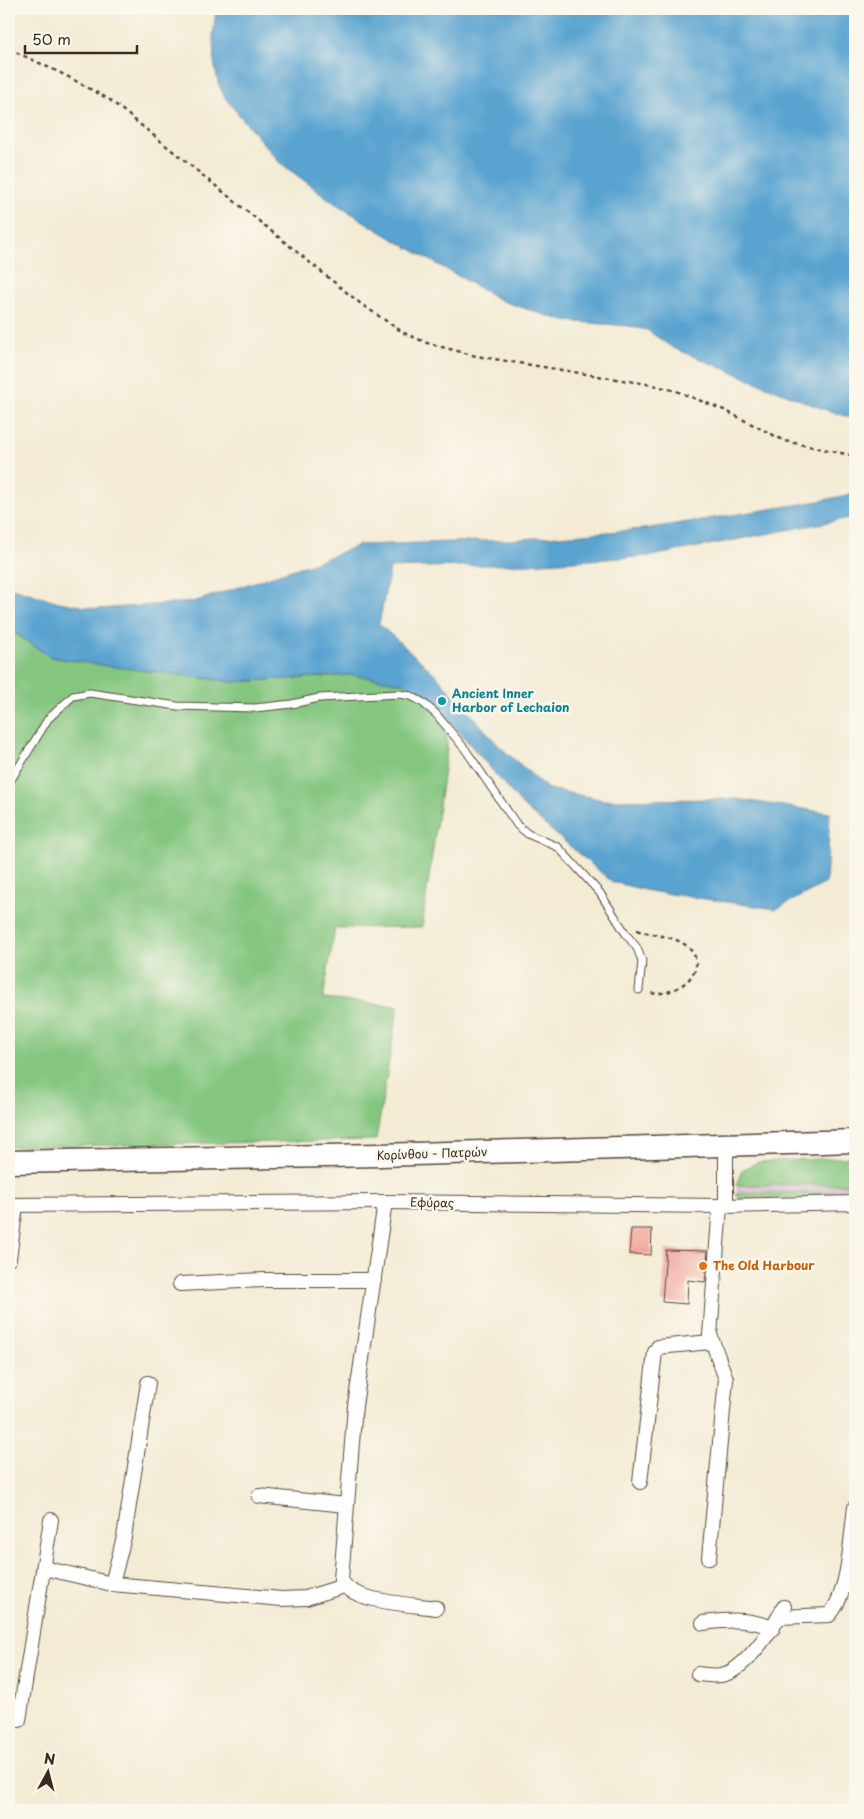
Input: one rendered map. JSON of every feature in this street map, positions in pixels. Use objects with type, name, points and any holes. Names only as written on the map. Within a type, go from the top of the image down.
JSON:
[{"type":"main road","name":"Κορίνθου - Πατρών","points":[[9,1162],[380,1156],[726,1146],[855,1140]]},
{"type":"street","points":[[709,1558],[726,1379],[721,1362],[711,1342],[723,1206],[726,1146]]},
{"type":"street","points":[[385,1202],[355,1406],[341,1579],[344,1586],[352,1593],[372,1599],[436,1608]]},
{"type":"street","name":"Εφύρας","points":[[13,1205],[385,1202],[723,1206],[855,1202]]},
{"type":"street","points":[[9,1259],[13,1205]]},
{"type":"street","points":[[180,1284],[264,1280],[374,1280]]},
{"type":"street","points":[[640,1482],[655,1352],[658,1347],[669,1345],[711,1342]]},
{"type":"street","points":[[112,1584],[124,1537],[148,1383]]},
{"type":"street","points":[[259,1496],[346,1505]]},
{"type":"street","points":[[703,1623],[739,1619],[756,1621],[778,1617],[829,1615],[837,1607],[843,1586],[855,1507]]},
{"type":"street","points":[[19,1720],[51,1520]]},
{"type":"street","points":[[44,1568],[112,1584],[282,1600],[306,1598],[344,1586]]},
{"type":"street","points":[[698,1674],[726,1674],[765,1641],[778,1617]]},
{"type":"lane","points":[[9,783],[48,719],[73,696],[90,693],[178,706],[255,708],[336,696],[399,694],[411,696],[422,702],[436,714],[465,749],[517,825],[528,834],[558,847],[600,893],[637,948],[642,961],[639,990]]},
{"type":"path","points":[[9,49],[65,75],[110,100],[362,304],[404,333],[427,343],[459,352],[567,372],[653,385],[676,391],[724,410],[785,441],[855,456]]},
{"type":"path","points":[[614,914],[634,928],[650,935],[669,938],[687,946],[694,954],[696,964],[693,976],[684,985],[654,994],[639,990]]},
{"type":"shaded area","points":[[855,1184],[855,1193],[736,1193],[736,1185]]},
{"type":"green space","points":[[9,629],[50,657],[234,682],[353,675],[404,683],[447,718],[447,748],[422,927],[335,928],[323,999],[398,1006],[376,1140],[9,1147]]},
{"type":"green space","points":[[855,1157],[855,1184],[736,1185],[742,1170],[758,1162]]},
{"type":"green space","points":[[736,1193],[855,1193],[855,1197],[740,1199]]},
{"type":"water","points":[[216,9],[855,9],[855,419],[823,409],[673,348],[647,330],[629,326],[564,321],[502,301],[386,235],[333,202],[279,162],[225,98],[218,83],[214,61],[213,36]]},
{"type":"water","name":"Ancient Inner Harbor of Lechaion","points":[[855,493],[855,517],[651,556],[528,564],[390,568],[379,624],[435,674],[499,746],[548,789],[605,800],[736,799],[830,813],[826,883],[776,909],[649,891],[612,882],[524,807],[447,718],[404,683],[353,675],[234,682],[107,666],[50,657],[9,629],[9,587],[59,602],[97,609],[193,602],[322,560],[359,545],[510,540],[644,529],[820,501]]},
{"type":"building","points":[[631,1229],[652,1229],[651,1255],[629,1254]]},
{"type":"building","points":[[666,1250],[708,1251],[705,1282],[688,1280],[687,1304],[662,1302]]},
{"type":"place","name":"Ancient Inner Harbor of Lechaion","points":[[442,701]]},
{"type":"place","name":"The Old Harbour","points":[[703,1266]]}]
